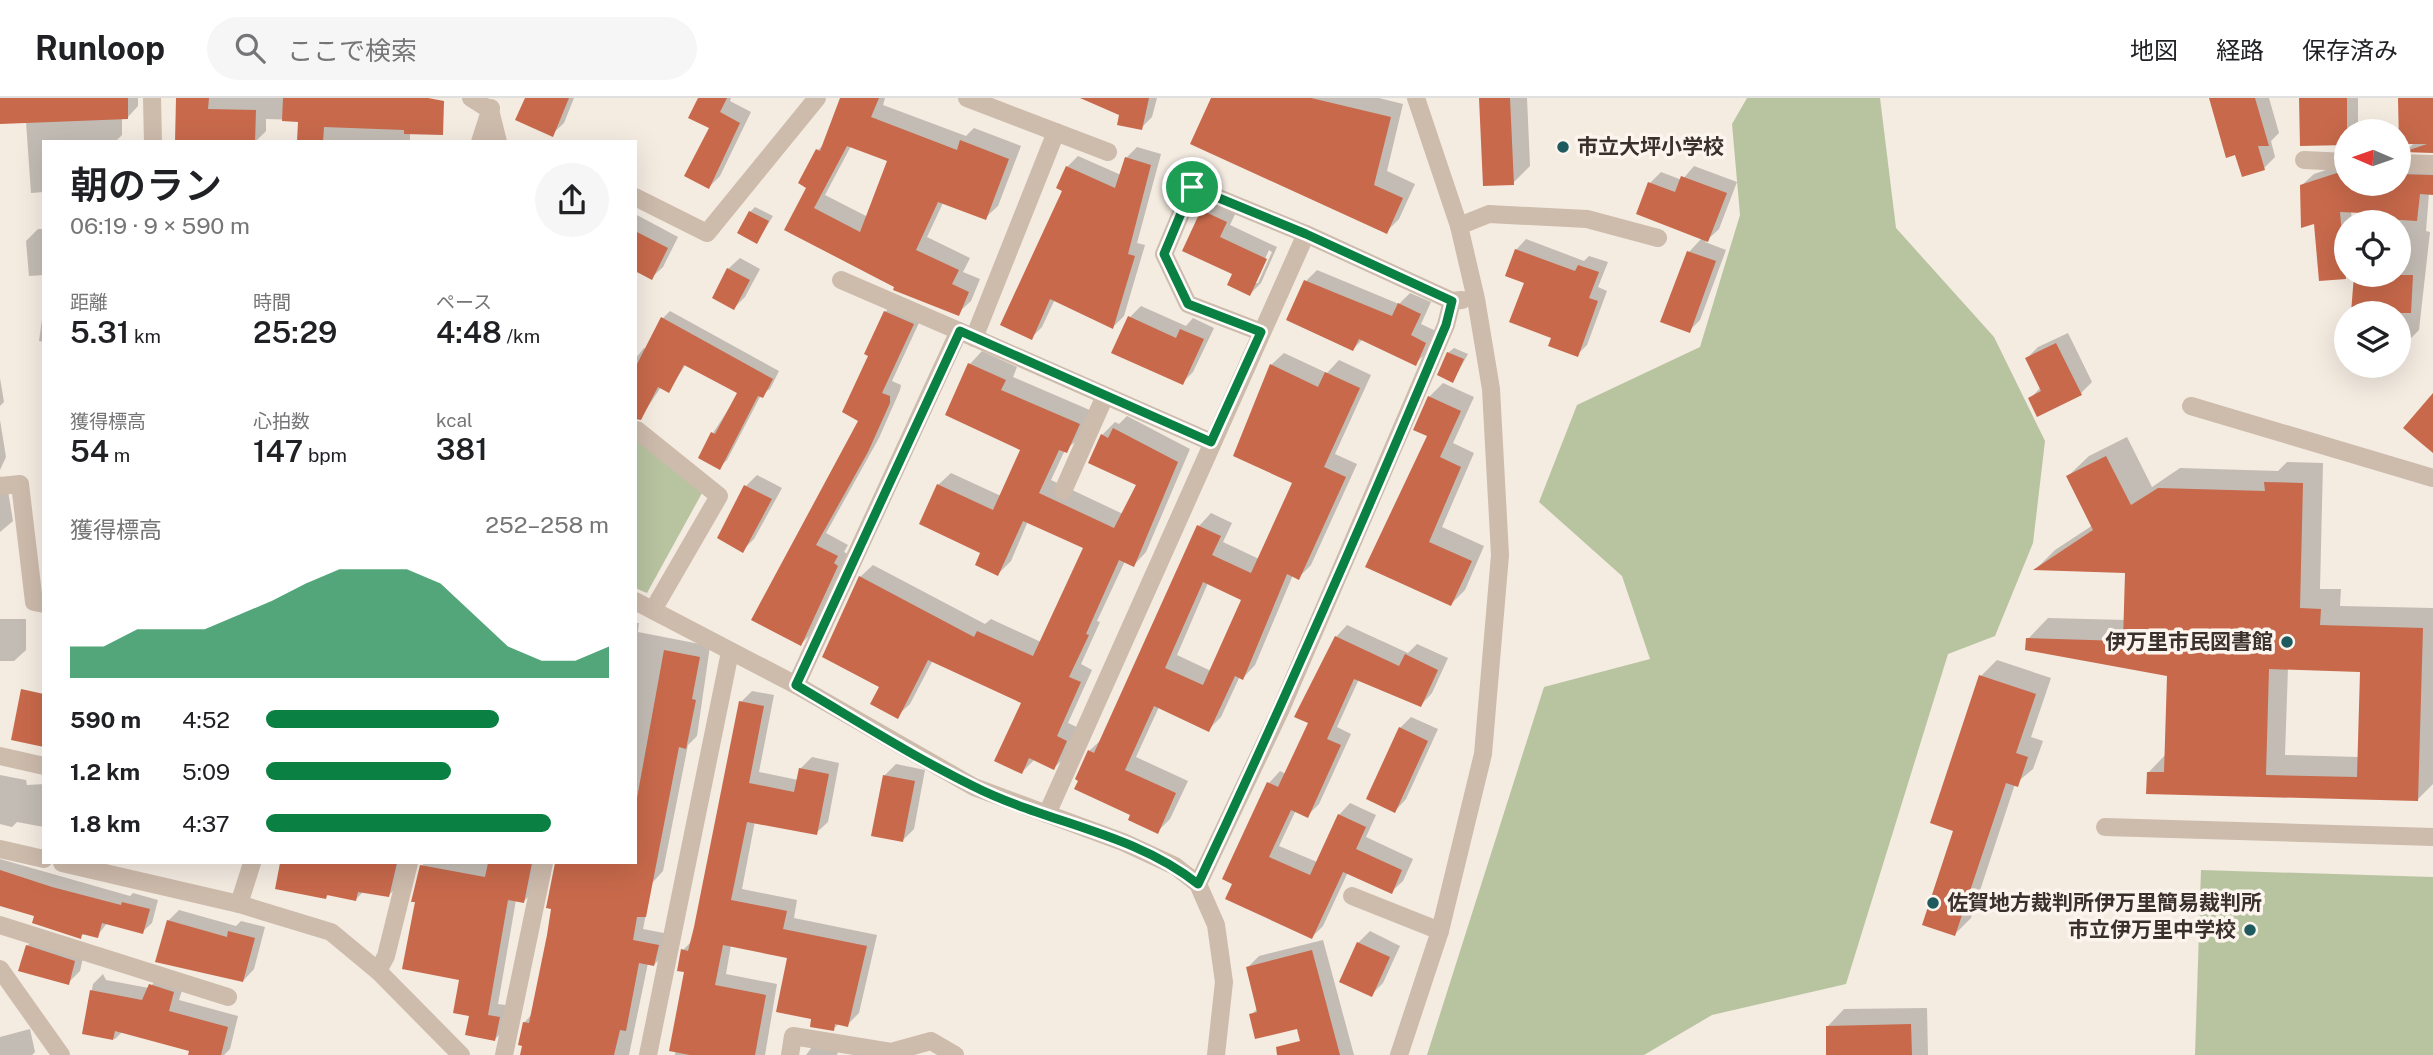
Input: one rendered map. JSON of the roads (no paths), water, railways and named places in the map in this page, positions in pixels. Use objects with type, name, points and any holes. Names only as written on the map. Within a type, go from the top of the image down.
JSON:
[{"type":"street","points":[[152,98],[153,140]]},
{"type":"street","points":[[471,98],[492,104]]},
{"type":"street","points":[[637,198],[707,233],[817,98]]},
{"type":"street","points":[[1399,1055],[1440,931],[1483,754],[1500,555],[1491,389],[1476,299],[1459,226],[1416,98]]},
{"type":"street","points":[[976,100],[1108,152]]},
{"type":"street","points":[[481,140],[492,104]]},
{"type":"street","points":[[492,104],[498,140]]},
{"type":"street","points":[[796,685],[967,335],[1056,132]]},
{"type":"street","points":[[2304,160],[2334,161]]},
{"type":"street","points":[[2412,163],[2433,164]]},
{"type":"street","points":[[1261,332],[1188,304],[1164,254],[1192,187],[1306,234],[1452,301],[1476,299]]},
{"type":"street","points":[[1459,226],[1489,214],[1587,219],[1658,238]]},
{"type":"street","points":[[1046,814],[1306,234]]},
{"type":"street","points":[[841,280],[1211,442]]},
{"type":"street","points":[[1198,884],[1302,661],[1441,337],[1452,301]]},
{"type":"street","points":[[1063,491],[1105,396]]},
{"type":"street","points":[[2191,406],[2433,478]]},
{"type":"street","points":[[637,430],[719,496],[653,610]]},
{"type":"street","points":[[0,486],[20,484],[34,602],[42,604]]},
{"type":"street","points":[[637,602],[796,685],[974,787],[1124,842],[1175,866],[1198,884],[1216,925],[1224,982],[1216,1055]]},
{"type":"street","points":[[648,1055],[730,652]]},
{"type":"street","points":[[0,756],[42,766]]},
{"type":"street","points":[[2105,827],[2433,837]]},
{"type":"street","points":[[0,849],[42,859]]},
{"type":"street","points":[[66,864],[239,904],[331,932],[378,971],[461,1055]]},
{"type":"street","points":[[239,904],[252,864]]},
{"type":"street","points":[[378,971],[386,956],[409,864]]},
{"type":"street","points":[[504,1055],[544,864]]},
{"type":"street","points":[[1352,896],[1440,931]]},
{"type":"street","points":[[0,925],[228,997]]},
{"type":"street","points":[[0,969],[61,1055]]},
{"type":"street","points":[[790,1055],[793,1036],[891,1052],[931,1041],[955,1055]]},
{"type":"place","name":"市立大坪小学校","points":[[1563,147]]},
{"type":"place","name":"伊万里市民図書館","points":[[2287,642]]},
{"type":"place","name":"佐賀地方裁判所伊万里簡易裁判所","points":[[1933,903]]},
{"type":"place","name":"市立伊万里中学校","points":[[2250,930]]}]
